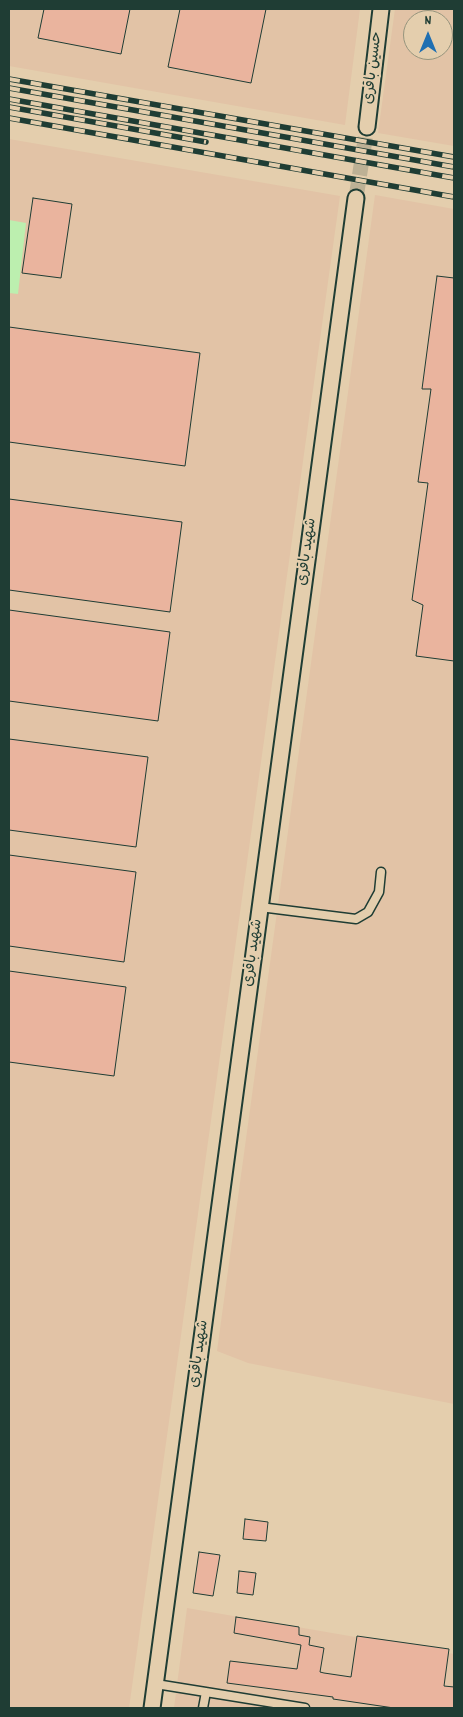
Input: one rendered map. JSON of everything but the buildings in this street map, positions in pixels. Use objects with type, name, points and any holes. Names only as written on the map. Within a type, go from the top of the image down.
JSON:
[{"type":"street","name":"حسین باقری","points":[[367,126],[382,9]]},
{"type":"street","name":"شهید باقری","points":[[152,1708],[356,198]]},
{"type":"lane","points":[[260,907],[356,919],[368,912],[379,892],[381,872]]},
{"type":"lane","points":[[156,1684],[305,1708]]},
{"type":"lane","points":[[203,1708],[206,1692]]},
{"type":"shaded area","points":[[9,9],[360,9],[345,125],[9,66]]},
{"type":"shaded area","points":[[395,9],[454,9],[454,146],[378,133]]},
{"type":"shaded area","points":[[9,139],[340,196],[129,1708],[9,1708]]},
{"type":"shaded area","points":[[375,195],[454,209],[454,1404],[248,1363],[217,1351]]},
{"type":"shaded area","points":[[187,1608],[454,1654],[454,1708],[174,1708]]},
{"type":"green space","points":[[9,220],[26,223],[18,294],[9,293]]},
{"type":"tunnel","points":[[356,198],[367,127]]},
{"type":"railway","points":[[9,79],[454,157]]},
{"type":"railway","points":[[9,88],[454,167]]},
{"type":"railway","points":[[9,99],[454,178]]},
{"type":"railway","points":[[9,107],[206,142]]},
{"type":"railway","points":[[9,118],[454,197]]}]
